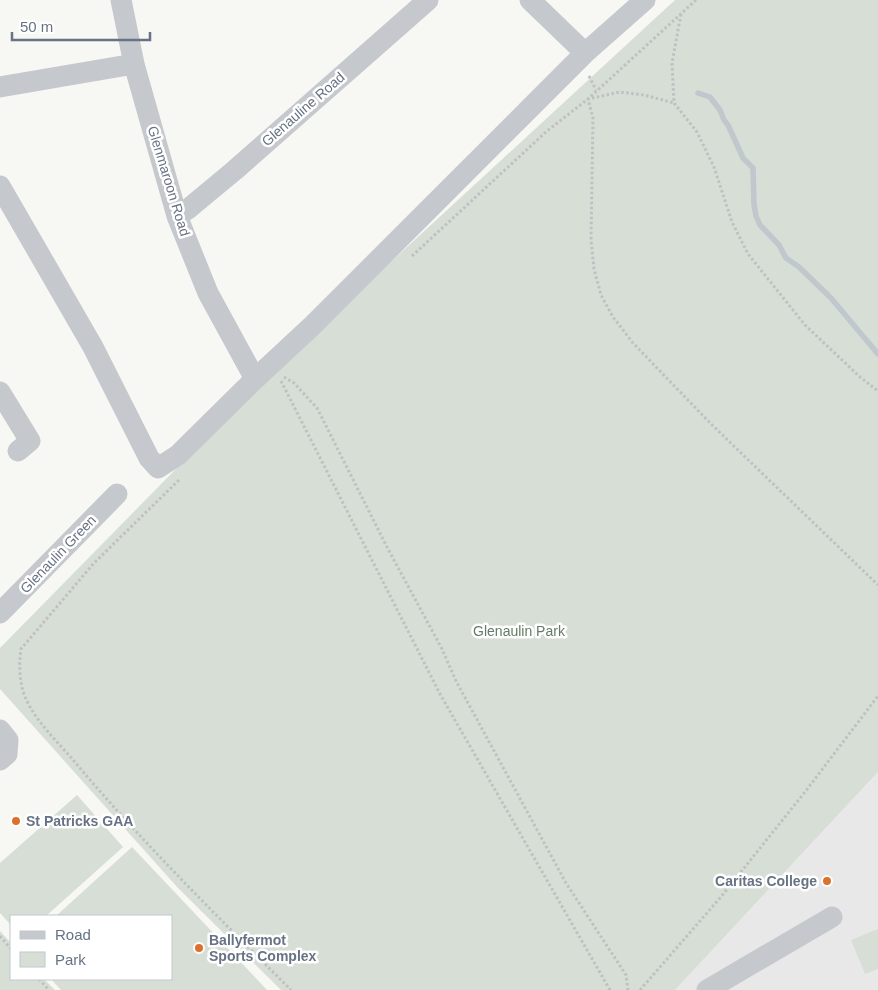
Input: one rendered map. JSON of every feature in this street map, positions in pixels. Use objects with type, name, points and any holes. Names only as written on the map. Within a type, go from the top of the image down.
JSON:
[{"type":"street","name":"Glenmaroon Road","points":[[121,0],[134,64],[176,216],[208,293],[264,383]]},
{"type":"street","name":"Glenauline Road","points":[[176,216],[188,209],[234,170],[428,0]]},
{"type":"street","points":[[530,0],[585,53]]},
{"type":"street","points":[[0,186],[93,347],[149,458],[158,468],[178,455],[264,383],[313,325],[585,53],[645,0]]},
{"type":"street","points":[[0,87],[134,64]]},
{"type":"street","points":[[0,392],[30,441],[18,451]]},
{"type":"street","name":"Glenaulin Green","points":[[0,613],[117,494]]},
{"type":"street","points":[[0,730],[8,740],[7,754],[0,760]]},
{"type":"street","points":[[707,990],[832,917]]},
{"type":"path","points":[[409,259],[548,131],[588,99],[696,0]]},
{"type":"path","points":[[681,13],[672,63],[674,103],[697,132],[714,167],[732,222],[748,254],[805,325],[860,378],[878,392]]},
{"type":"path","points":[[588,99],[620,92],[644,95],[674,103]]},
{"type":"path","points":[[588,99],[593,118],[591,239],[593,262],[601,295],[613,317],[638,349],[710,423],[878,585]]},
{"type":"path","points":[[282,379],[291,370]]},
{"type":"path","points":[[282,379],[440,694],[610,990]]},
{"type":"path","points":[[264,383],[282,379],[294,383],[317,408],[388,550],[442,649],[456,681],[566,883],[626,975],[628,990]]},
{"type":"path","points":[[179,480],[94,563],[21,649],[19,664],[24,694],[36,716],[102,794],[291,990]]},
{"type":"path","points":[[640,990],[720,898],[805,792],[878,696]]},
{"type":"path","points":[[0,936],[10,947]]},
{"type":"path","points":[[40,980],[49,990]]},
{"type":"shaded area","name":"Caritas College","points":[[878,772],[878,990],[675,990]]},
{"type":"green space","name":"Glenaulin Park","points":[[675,0],[878,0],[878,772],[675,990],[281,990],[178,888],[0,689],[0,648],[228,416],[241,400]]},
{"type":"green space","points":[[77,795],[123,847],[47,915],[10,915],[10,924],[0,913],[0,863]]},
{"type":"green space","name":"Ballyfermot Sports Complex","points":[[132,847],[267,990],[61,990],[52,980],[172,980],[172,915],[57,915]]},
{"type":"green space","points":[[878,929],[878,969],[865,974],[851,940]]},
{"type":"green space","points":[[0,931],[10,942],[10,980],[45,980],[55,990],[0,990]]},
{"type":"waterway","points":[[698,93],[710,97],[720,110],[743,158],[753,168],[754,204],[760,225],[779,245],[786,258],[799,267],[831,298],[878,354]]},
{"type":"place","name":"St Patricks GAA","points":[[16,821]]},
{"type":"place","name":"Caritas College","points":[[827,881]]},
{"type":"place","name":"Ballyfermot Sports Complex","points":[[199,948]]}]
